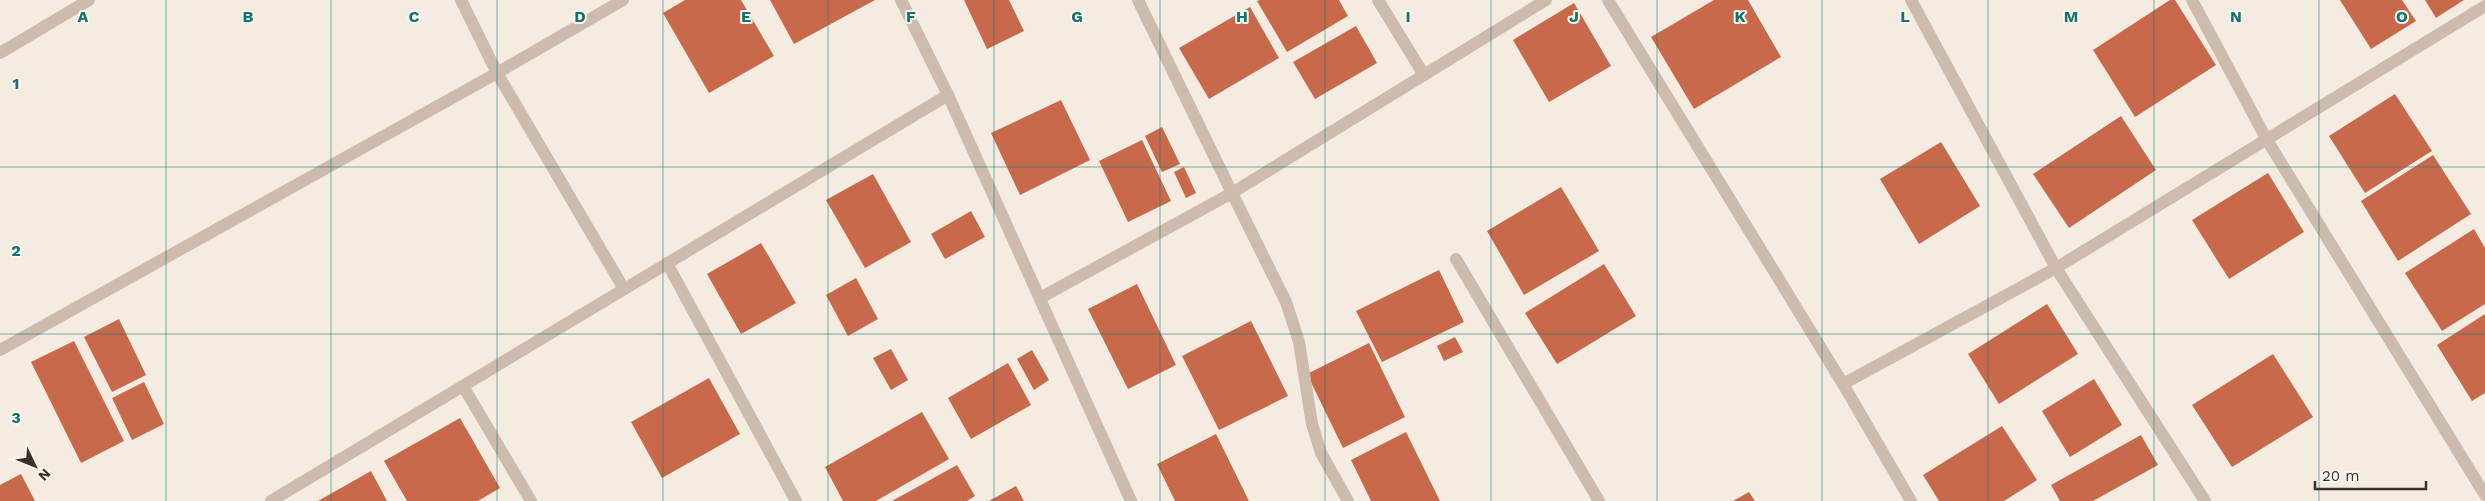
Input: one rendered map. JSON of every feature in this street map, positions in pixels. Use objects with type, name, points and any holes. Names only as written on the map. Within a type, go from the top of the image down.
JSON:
[{"type":"street","points":[[0,53],[89,0]]},
{"type":"street","points":[[461,0],[497,73],[624,289]]},
{"type":"street","points":[[0,350],[497,73],[623,0]]},
{"type":"street","points":[[901,0],[948,94],[1131,501]]},
{"type":"street","points":[[1138,0],[1286,302],[1299,342],[1312,424],[1322,453],[1348,501]]},
{"type":"street","points":[[1378,0],[1424,75]]},
{"type":"street","points":[[1040,298],[1232,192],[1546,0]]},
{"type":"street","points":[[1608,0],[1843,384],[1911,501]]},
{"type":"street","points":[[1911,0],[2056,268],[2204,501]]},
{"type":"street","points":[[2192,0],[2267,140],[2485,495]]},
{"type":"street","points":[[1843,384],[2056,268],[2485,6]]},
{"type":"street","points":[[271,501],[948,94]]},
{"type":"street","points":[[1456,259],[1599,501]]},
{"type":"street","points":[[667,263],[796,501]]},
{"type":"street","points":[[462,386],[531,501]]},
{"type":"building","points":[[685,0],[741,0],[774,56],[709,93],[663,13]]},
{"type":"building","points":[[770,0],[875,0],[794,44]]},
{"type":"building","points":[[964,0],[1009,0],[1024,31],[987,49]]},
{"type":"building","points":[[1339,0],[1348,16],[1287,52],[1257,1]]},
{"type":"building","points":[[1714,0],[1748,0],[1781,57],[1694,109],[1651,37]]},
{"type":"building","points":[[2170,0],[2175,0],[2216,65],[2135,117],[2093,50]]},
{"type":"building","points":[[2340,0],[2402,0],[2416,21],[2371,49]]},
{"type":"building","points":[[2425,0],[2464,0],[2436,18]]},
{"type":"building","points":[[1574,3],[1611,66],[1549,102],[1513,40]]},
{"type":"building","points":[[1250,7],[1279,58],[1209,99],[1179,48]]},
{"type":"building","points":[[1356,26],[1377,63],[1315,99],[1293,62]]},
{"type":"building","points":[[2395,94],[2432,151],[2365,193],[2329,136]]},
{"type":"building","points":[[1061,100],[1090,160],[1020,195],[991,133]]},
{"type":"building","points":[[2121,116],[2156,170],[2069,228],[2033,174]]},
{"type":"building","points":[[1162,127],[1180,164],[1162,172],[1145,136]]},
{"type":"building","points":[[1142,140],[1171,201],[1128,222],[1099,161]]},
{"type":"building","points":[[1941,142],[1980,206],[1919,244],[1880,179]]},
{"type":"building","points":[[2433,155],[2471,214],[2398,261],[2361,201]]},
{"type":"building","points":[[1184,167],[1196,193],[1186,198],[1174,172]]},
{"type":"building","points":[[2268,173],[2304,232],[2229,279],[2192,220]]},
{"type":"building","points":[[873,174],[911,242],[865,268],[826,200]]},
{"type":"building","points":[[1561,187],[1599,251],[1524,295],[1487,231]]},
{"type":"building","points":[[971,211],[985,237],[945,259],[931,234]]},
{"type":"building","points":[[2474,229],[2485,248],[2485,304],[2442,331],[2405,273]]},
{"type":"building","points":[[761,243],[796,303],[741,334],[707,274]]},
{"type":"building","points":[[1604,264],[1636,316],[1557,364],[1525,313]]},
{"type":"building","points":[[1439,270],[1464,322],[1382,362],[1356,311]]},
{"type":"building","points":[[856,278],[878,319],[848,336],[826,295]]},
{"type":"building","points":[[1137,284],[1176,365],[1128,389],[1088,309]]},
{"type":"building","points":[[2047,304],[2078,354],[1999,404],[1968,354]]},
{"type":"building","points":[[2485,314],[2485,393],[2472,401],[2437,345]]},
{"type":"building","points":[[119,319],[146,375],[112,392],[84,337]]},
{"type":"building","points":[[1251,321],[1288,396],[1219,430],[1182,356]]},
{"type":"building","points":[[1455,337],[1463,352],[1444,361],[1437,346]]},
{"type":"building","points":[[74,341],[124,441],[81,463],[31,362]]},
{"type":"building","points":[[1369,343],[1405,417],[1343,448],[1307,374]]},
{"type":"building","points":[[891,349],[908,380],[891,390],[873,358]]},
{"type":"building","points":[[1032,350],[1049,380],[1034,390],[1017,359]]},
{"type":"building","points":[[2273,354],[2313,417],[2232,467],[2192,405]]},
{"type":"building","points":[[1008,363],[1031,405],[971,439],[948,398]]},
{"type":"building","points":[[709,378],[740,434],[662,478],[631,422]]},
{"type":"building","points":[[2094,379],[2122,425],[2070,457],[2042,411]]},
{"type":"building","points":[[144,382],[164,424],[132,440],[112,398]]},
{"type":"building","points":[[922,412],[949,459],[876,501],[843,501],[825,467]]},
{"type":"building","points":[[460,418],[500,488],[478,501],[407,501],[384,461]]},
{"type":"building","points":[[2002,426],[2037,480],[2004,501],[1939,501],[1923,475]]},
{"type":"building","points":[[1406,432],[1440,501],[1371,501],[1351,460]]},
{"type":"building","points":[[1216,434],[1249,501],[1175,501],[1157,464]]},
{"type":"building","points":[[2141,435],[2158,465],[2093,501],[2060,501],[2051,485]]},
{"type":"building","points":[[957,465],[975,496],[967,501],[892,501]]},
{"type":"building","points":[[371,471],[387,501],[318,501]]},
{"type":"building","points":[[21,474],[35,501],[0,501],[0,485]]},
{"type":"building","points":[[1016,486],[1024,501],[989,501]]},
{"type":"building","points":[[1749,492],[1755,501],[1733,501]]}]
